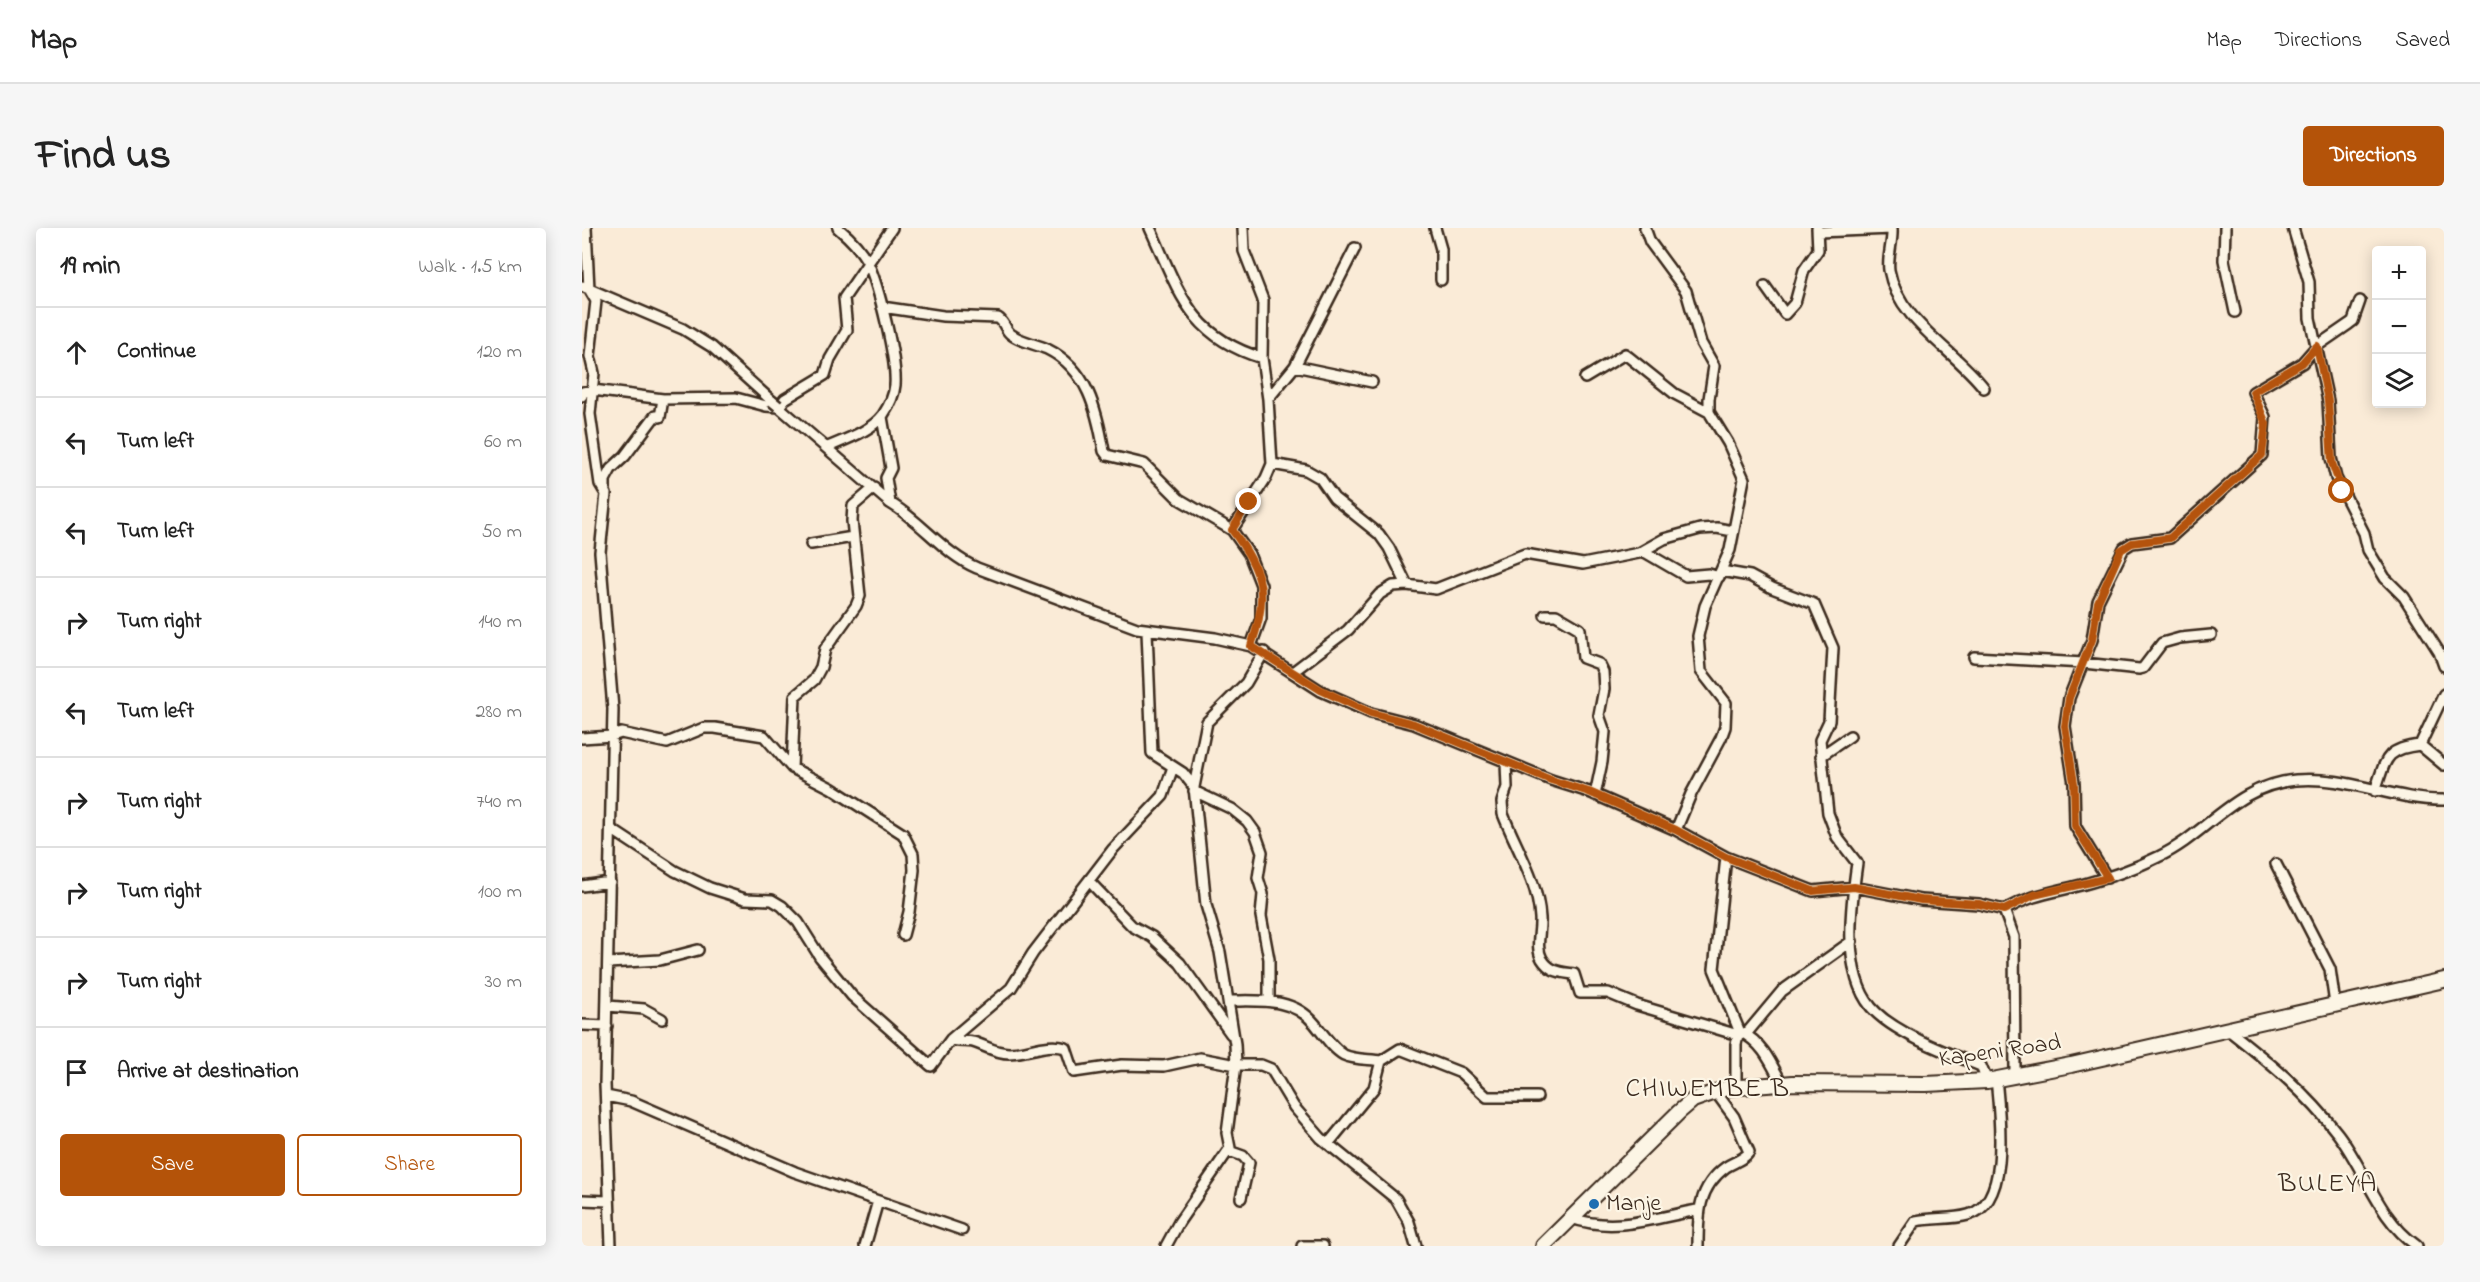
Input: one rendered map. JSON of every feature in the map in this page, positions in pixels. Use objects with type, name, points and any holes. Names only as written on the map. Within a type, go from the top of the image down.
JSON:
[{"type":"main road","name":"Kapeni Road","points":[[1544,1246],[1679,1112],[1694,1100],[1715,1091],[1782,1084],[1948,1084],[1991,1079],[2071,1065],[2444,980]]},
{"type":"street","points":[[586,228],[586,287],[596,301],[590,356],[594,373],[590,414],[600,484],[606,494]]},
{"type":"street","points":[[828,447],[867,429],[882,417],[892,399],[895,384],[894,365],[882,307],[868,264],[858,247],[838,228]]},
{"type":"street","points":[[582,396],[583,392],[593,390],[663,399],[736,398],[766,406],[776,405],[825,375],[830,359],[847,330],[844,298],[892,228]]},
{"type":"street","points":[[1150,228],[1175,285],[1203,326],[1222,342],[1262,358]]},
{"type":"street","points":[[1232,530],[1266,478],[1272,464],[1268,399],[1262,358],[1263,300],[1246,257],[1243,228]]},
{"type":"street","points":[[1435,228],[1441,249],[1441,280]]},
{"type":"street","points":[[1636,228],[1645,231],[1684,289],[1701,343],[1714,366],[1708,399],[1709,412],[1728,443],[1744,479],[1730,550],[1701,620],[1699,661],[1704,677],[1726,703],[1725,727],[1676,830]]},
{"type":"street","points":[[2225,228],[2224,260],[2235,312]]},
{"type":"street","points":[[2293,228],[2309,282],[2310,318],[2328,401],[2331,458],[2336,478],[2360,524],[2368,550],[2385,578],[2404,597],[2439,652],[2444,666]]},
{"type":"street","points":[[1765,286],[1785,314],[1795,303],[1804,270],[1818,250],[1818,230],[1892,229],[1889,272],[1904,303],[1918,322],[1969,368],[1984,388]]},
{"type":"street","points":[[1268,399],[1295,366],[1355,248]]},
{"type":"street","points":[[586,287],[683,329],[712,347],[890,503],[911,516],[962,561],[1147,631],[1215,638],[1251,646],[1264,652],[1321,690],[1361,708],[1414,724],[1506,763],[1594,795],[1676,830],[1726,857],[1813,891],[1854,887],[1921,900],[1986,905],[2004,910],[2034,895],[2108,878],[2159,857],[2184,842],[2227,807],[2265,788],[2294,780],[2327,780],[2414,799],[2444,800]]},
{"type":"street","points":[[2108,878],[2074,821],[2074,783],[2065,726],[2066,711],[2073,685],[2085,663],[2092,640],[2098,602],[2121,550],[2132,543],[2170,538],[2246,472],[2262,455],[2266,424],[2253,392],[2302,363],[2317,346],[2353,321],[2360,301]]},
{"type":"street","points":[[882,307],[943,316],[998,318],[1010,334],[1057,355],[1084,382],[1094,401],[1104,451],[1107,455],[1144,464],[1179,499],[1232,530],[1249,554],[1261,585],[1261,618],[1251,646]]},
{"type":"street","points":[[1586,378],[1625,354],[1675,394],[1709,412]]},
{"type":"street","points":[[1295,366],[1372,382]]},
{"type":"street","points":[[610,1246],[606,1096],[612,736],[608,635],[600,552],[606,494],[605,480],[611,469],[625,456],[655,416],[660,417],[663,399]]},
{"type":"street","points":[[882,417],[891,468],[886,478],[890,503]]},
{"type":"street","points":[[1272,464],[1306,470],[1320,478],[1334,498],[1380,534],[1407,585]]},
{"type":"street","points":[[792,768],[795,696],[814,680],[821,667],[825,649],[856,606],[860,596],[853,537],[853,506],[874,488]]},
{"type":"street","points":[[1294,671],[1348,630],[1380,594],[1394,586],[1407,585],[1437,589],[1525,554],[1583,564],[1643,551],[1664,539],[1700,529],[1717,528],[1733,531]]},
{"type":"street","points":[[811,544],[853,537]]},
{"type":"street","points":[[1643,551],[1686,576],[1709,574],[1750,576],[1772,588],[1814,604],[1833,648],[1828,722],[1820,740],[1821,756],[1828,813],[1837,837],[1857,863],[1852,941],[1861,989],[1872,1008],[1900,1028],[1981,1066],[1991,1079],[1999,1171],[1994,1191],[1987,1201],[1969,1215],[1916,1221],[1899,1246]]},
{"type":"street","points":[[1545,615],[1556,615],[1580,629],[1583,658],[1599,664],[1602,669],[1604,688],[1599,715],[1605,732],[1602,762],[1594,795]]},
{"type":"street","points":[[1147,631],[1151,749],[1154,754],[1189,779],[1194,789],[1232,809],[1247,821],[1254,831],[1262,852],[1258,878],[1263,894],[1262,916],[1270,970],[1269,1000]]},
{"type":"street","points":[[1974,657],[2085,663],[2139,669],[2143,668],[2162,643],[2180,638],[2211,635]]},
{"type":"street","points":[[2439,652],[2444,642]]},
{"type":"street","points":[[1166,1246],[1179,1222],[1229,1151],[1229,1110],[1236,1065],[1229,1001],[1220,952],[1206,905],[1194,789],[1207,722],[1246,683],[1264,652]]},
{"type":"street","points":[[2420,745],[2444,694]]},
{"type":"street","points":[[582,738],[612,736],[621,733],[667,743],[704,728],[758,733],[770,741],[792,768],[831,788],[903,834],[913,854],[914,870],[909,912],[903,935]]},
{"type":"street","points":[[1821,756],[1850,736]]},
{"type":"street","points":[[2375,791],[2387,757],[2398,747],[2420,745],[2444,765]]},
{"type":"street","points":[[1506,763],[1507,787],[1502,802],[1503,814],[1535,885],[1540,919],[1538,948],[1546,965],[1556,972],[1576,975],[1580,993],[1608,993],[1631,1003],[1741,1033],[1767,1054],[1782,1084]]},
{"type":"street","points":[[611,829],[675,871],[710,888],[745,899],[771,900],[782,906],[798,922],[820,957],[852,996],[928,1065],[933,1065],[951,1039],[1011,988],[1034,953],[1113,849],[1159,801],[1166,789],[1173,767]]},
{"type":"street","points":[[1726,857],[1714,969],[1741,1033],[1736,1087]]},
{"type":"street","points":[[2276,864],[2330,969],[2335,1004]]},
{"type":"street","points":[[1089,881],[1132,926],[1152,937],[1180,963],[1216,1009],[1235,1044]]},
{"type":"street","points":[[582,886],[610,882]]},
{"type":"street","points":[[2004,910],[2014,936],[2015,1073]]},
{"type":"street","points":[[1741,1033],[1782,991],[1852,941]]},
{"type":"street","points":[[608,963],[660,960],[698,950]]},
{"type":"street","points":[[1229,1001],[1269,1000],[1299,1010],[1343,1055],[1381,1061]]},
{"type":"street","points":[[608,1006],[644,1009],[662,1019]]},
{"type":"street","points":[[582,1025],[607,1026]]},
{"type":"street","points":[[2227,1029],[2304,1092],[2346,1146],[2390,1221],[2417,1246]]},
{"type":"street","points":[[951,1039],[955,1042],[972,1042],[995,1052],[1061,1046],[1066,1048],[1074,1072],[1122,1065],[1164,1066],[1200,1058],[1236,1065],[1262,1065],[1271,1069],[1294,1107],[1328,1144],[1396,1199],[1409,1222],[1416,1246]]},
{"type":"street","points":[[1328,1144],[1374,1088],[1381,1061],[1397,1049],[1405,1049],[1461,1073],[1487,1097],[1537,1098]]},
{"type":"street","points":[[1698,1246],[1697,1210],[1705,1190],[1717,1174],[1749,1152],[1734,1117],[1715,1091]]},
{"type":"street","points":[[606,1096],[631,1101],[795,1172],[962,1230]]},
{"type":"street","points":[[1229,1151],[1243,1156],[1249,1163],[1240,1198]]},
{"type":"street","points":[[582,1200],[608,1202]]},
{"type":"street","points":[[865,1246],[878,1201]]},
{"type":"street","points":[[1571,1218],[1598,1226],[1654,1220],[1697,1210]]},
{"type":"street","points":[[1302,1246],[1323,1246]]},
{"type":"place","name":"Manje","points":[[1594,1204]]},
{"type":"district","name":"CHIWEMBE B","points":[[1708,1089]]},
{"type":"district","name":"BULEYA","points":[[2328,1184]]},
{"type":"route","points":[[1249,502],[1232,530],[1249,554],[1263,595],[1261,618],[1251,646],[1264,652],[1321,690],[1371,713],[1414,724],[1506,763],[1589,792],[1676,830],[1726,857],[1813,891],[1854,887],[1921,900],[1979,904],[2004,910],[2034,895],[2108,878],[2075,826],[2072,763],[2065,726],[2069,698],[2085,663],[2094,632],[2094,614],[2103,588],[2121,550],[2132,543],[2170,538],[2197,517],[2262,455],[2265,417],[2253,392],[2302,363],[2317,346],[2331,424],[2332,463],[2342,491]]}]
